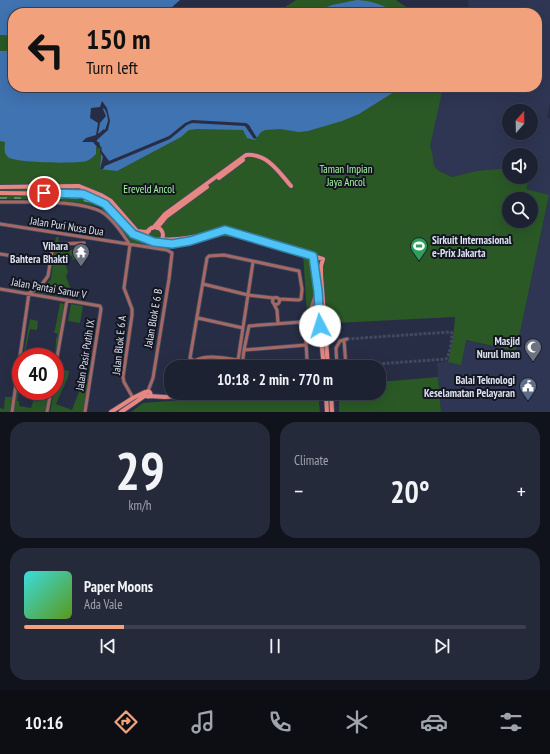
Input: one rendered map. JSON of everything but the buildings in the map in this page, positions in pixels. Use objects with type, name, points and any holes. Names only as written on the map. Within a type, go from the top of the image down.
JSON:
[{"type":"street","points":[[0,187],[74,186],[85,188],[111,201],[137,231],[145,232],[155,228],[165,214],[246,155],[258,156],[269,161],[291,186]]},
{"type":"street","points":[[44,187],[44,193]]},
{"type":"street","points":[[0,193],[83,194],[105,204],[133,234],[150,241],[172,244],[190,241],[225,230],[323,259],[321,275],[327,360]]},
{"type":"street","name":"Jalan Puri Nusa Dua","points":[[0,202],[48,202],[94,209],[105,214],[120,230],[130,245]]},
{"type":"street","name":"Jalan Puri Nusa Dua","points":[[0,224],[167,250]]},
{"type":"street","points":[[155,228],[161,230],[161,239]]},
{"type":"street","points":[[148,231],[147,236],[150,241]]},
{"type":"street","points":[[157,242],[161,239],[172,240],[218,232]]},
{"type":"street","points":[[12,412],[29,294],[40,287],[45,281],[49,271],[52,249],[54,246],[84,243]]},
{"type":"street","name":"Jalan Blok E 6 A","points":[[130,245],[124,288],[132,309],[132,315],[123,377],[133,398]]},
{"type":"street","name":"Jalan Blok E 6 B","points":[[147,394],[153,378],[169,279],[172,253],[167,250]]},
{"type":"street","points":[[0,254],[50,262]]},
{"type":"street","points":[[191,360],[190,354],[198,318],[203,284],[207,259],[209,256],[224,255],[299,271],[302,298],[299,300],[279,299],[248,295],[203,284]]},
{"type":"street","points":[[313,256],[318,291],[318,311],[323,360]]},
{"type":"street","points":[[194,360],[199,358],[213,357],[238,360],[253,262]]},
{"type":"street","points":[[316,275],[321,275]]},
{"type":"street","name":"Jalan Pantai Sanur V","points":[[0,289],[95,305]]},
{"type":"street","points":[[318,291],[311,304],[311,322],[313,331],[322,342]]},
{"type":"street","points":[[274,298],[272,300],[276,304],[278,323]]},
{"type":"street","points":[[276,304],[280,302],[279,299]]},
{"type":"street","points":[[59,348],[67,300]]},
{"type":"street","name":"Jalan Pasir Putih IX","points":[[85,412],[101,309],[100,306],[95,305]]},
{"type":"street","points":[[198,318],[243,328]]},
{"type":"street","points":[[243,360],[249,326],[301,322],[305,324],[307,360]]},
{"type":"street","points":[[337,360],[336,345],[340,341],[346,340],[347,360]]},
{"type":"street","points":[[244,350],[306,345]]},
{"type":"street","points":[[121,412],[147,394]]},
{"type":"street","points":[[114,411],[133,398],[147,394],[164,397]]},
{"type":"street","points":[[47,412],[49,400]]},
{"type":"street","points":[[327,412],[328,400]]},
{"type":"street","points":[[329,400],[332,412]]},
{"type":"shaded area","points":[[468,0],[550,0],[550,102],[547,118],[550,118],[550,412],[441,412],[437,363],[448,361],[454,338],[516,351],[549,195],[526,189],[528,184],[538,184],[538,148],[502,148],[502,169],[476,171],[452,177],[439,171],[434,166],[246,141],[418,92],[542,92],[542,8],[469,8]]},
{"type":"green space","points":[[296,0],[396,0],[408,8],[284,8]]},
{"type":"green space","name":"Taman Impian Jaya Ancol","points":[[0,35],[8,36],[8,92],[442,92],[430,146],[434,166],[439,171],[452,177],[476,171],[502,169],[502,184],[528,184],[526,189],[538,192],[502,192],[502,228],[538,228],[538,192],[549,195],[516,351],[466,340],[461,365],[448,362],[453,339],[455,317],[334,323],[333,313],[307,314],[303,253],[251,240],[219,236],[207,237],[181,246],[159,247],[132,244],[100,207],[46,199],[0,199]]},
{"type":"green space","points":[[56,237],[59,237],[57,249],[66,251],[75,249],[77,252],[77,258],[73,260],[72,256],[68,255],[65,262],[68,272],[66,276],[71,290],[70,297],[37,293],[51,279]]},
{"type":"green space","points":[[60,303],[64,304],[57,348],[56,348],[56,339],[58,334],[53,332],[55,330]]},
{"type":"green space","points":[[71,304],[83,306],[80,323],[68,321]]},
{"type":"green space","points":[[30,319],[38,321],[37,330],[30,329],[26,348],[25,348]]},
{"type":"green space","points":[[64,370],[69,371],[64,386]]},
{"type":"green space","points":[[86,374],[90,374],[86,412],[50,412],[52,400],[58,400],[56,404],[72,410]]},
{"type":"green space","points":[[438,377],[441,412],[339,412],[339,400],[386,400],[386,381]]},
{"type":"green space","points":[[5,397],[12,397],[10,412],[0,412],[0,408],[4,409]]},
{"type":"green space","points":[[15,400],[19,401],[19,406],[31,408],[35,400],[37,402],[40,400],[49,400],[47,412],[13,412]]},
{"type":"green space","points":[[183,400],[319,400],[320,412],[131,412],[143,403]]},
{"type":"water","points":[[0,0],[180,0],[171,8],[8,8],[8,36],[0,35]]},
{"type":"water","points":[[357,0],[368,1],[387,8],[324,8]]},
{"type":"water","points":[[0,51],[8,51],[8,92],[394,92],[359,114],[342,121],[308,131],[299,132],[280,129],[265,130],[261,132],[255,140],[247,138],[243,130],[189,130],[181,137],[117,171],[100,169],[101,146],[96,147],[96,154],[87,161],[59,163],[33,162],[8,157],[5,152],[5,142],[0,141]]},
{"type":"pier","points":[[102,101],[107,108],[110,121],[108,130],[97,140],[97,142],[99,142],[101,150],[109,161],[169,136],[185,123],[192,120],[246,123],[249,125],[257,138],[254,139],[245,126],[192,123],[187,125],[170,139],[100,169],[103,157],[100,152],[100,148],[98,148],[93,142],[82,142],[86,138],[96,135],[98,123],[90,118],[91,108],[100,107]],"holes":[[[104,108],[108,121],[105,130],[104,129],[98,134],[100,123],[106,116],[103,109]]]},
{"type":"tunnel","points":[[347,339],[452,333],[450,351],[446,359],[386,363]]},
{"type":"railway","points":[[0,198],[74,198],[98,204],[106,208],[127,231],[137,239],[152,244],[169,245]]},
{"type":"place","name":"Sirkuit Internasional e-Prix Jakarta","points":[[419,261]]},
{"type":"place","name":"Vihara Bahtera Bhakti","points":[[81,267]]},
{"type":"place","name":"Masjid Nurul Iman","points":[[533,362]]},
{"type":"place","name":"Balai Teknologi Keselamatan Pelayaran","points":[[528,401]]},
{"type":"route","points":[[44,193],[77,193],[101,202],[109,208],[133,234],[152,242],[172,244],[190,241],[225,230],[313,256],[318,291],[320,326]]},
{"type":"park label","name":"Ereveld Ancol","points":[[149,189]]}]
